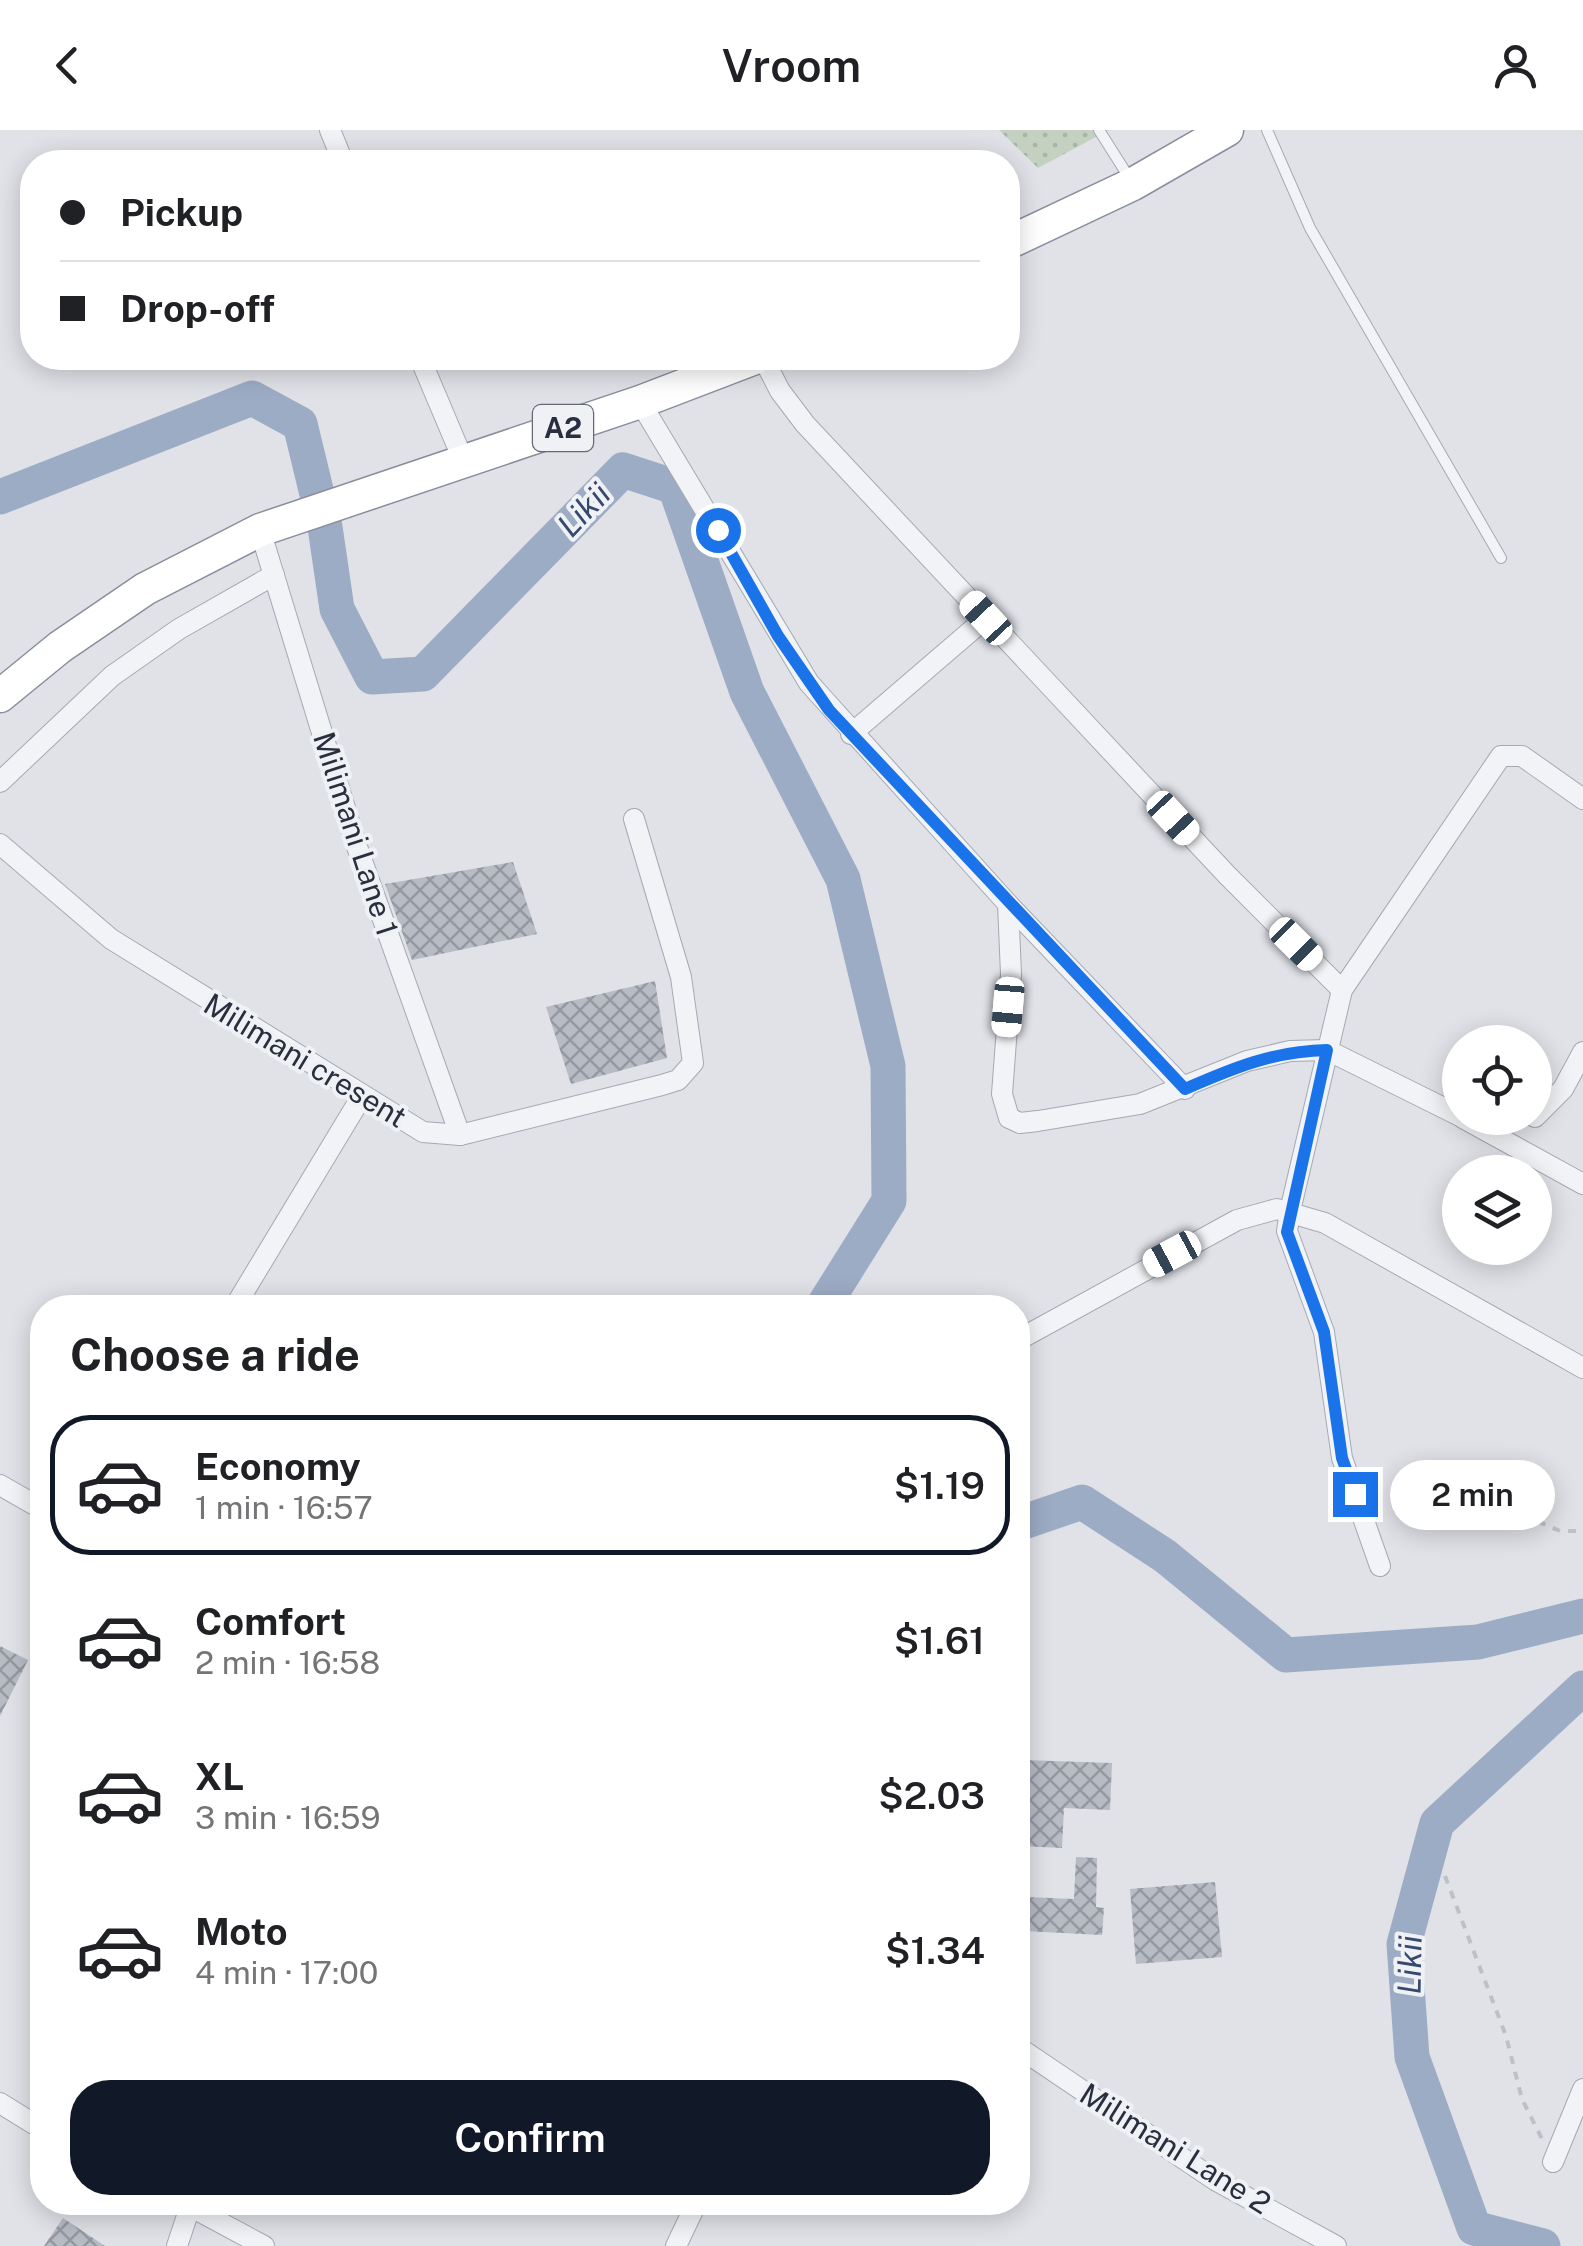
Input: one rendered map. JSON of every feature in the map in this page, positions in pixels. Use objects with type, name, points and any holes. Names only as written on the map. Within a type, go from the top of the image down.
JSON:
[{"type":"highway","points":[[1020,238],[1132,184],[1228,130]]},
{"type":"highway","name":"A2","points":[[0,696],[60,647],[146,589],[260,530],[724,370]]},
{"type":"street","points":[[425,370],[464,462]]},
{"type":"street","points":[[770,370],[798,416],[1226,875],[1342,990]]},
{"type":"street","points":[[640,402],[808,684],[1008,904],[1185,1089]]},
{"type":"street","name":"Milimani Lane 1","points":[[260,530],[351,828],[460,1134]]},
{"type":"street","points":[[0,782],[112,676],[180,629],[274,574]]},
{"type":"street","points":[[851,734],[986,618]]},
{"type":"street","points":[[1380,1566],[1342,1458],[1324,1332],[1287,1232],[1342,990],[1502,756],[1522,756],[1583,799]]},
{"type":"street","name":"Milimani cresent","points":[[0,844],[111,939],[423,1132],[460,1134],[662,1085],[678,1080],[693,1062],[681,977],[634,819]]},
{"type":"street","points":[[1008,904],[1011,974],[1002,1094],[1009,1118],[1020,1124],[1140,1104],[1247,1061],[1290,1051],[1327,1050],[1442,1107]]},
{"type":"street","points":[[1552,1100],[1563,1089],[1583,1052]]},
{"type":"street","points":[[242,1295],[362,1096]]},
{"type":"street","points":[[1498,1135],[1583,1184]]},
{"type":"street","points":[[1508,1140],[1514,1135]]},
{"type":"street","points":[[1030,1333],[1237,1220],[1260,1210],[1290,1210],[1326,1223],[1583,1368]]},
{"type":"street","points":[[0,1485],[30,1502]]},
{"type":"street","name":"Milimani Lane 2","points":[[1030,2055],[1215,2180],[1336,2246]]},
{"type":"street","points":[[1554,2162],[1583,2088]]},
{"type":"street","points":[[0,2103],[30,2122]]},
{"type":"street","points":[[177,2246],[184,2215]]},
{"type":"street","points":[[205,2215],[264,2246]]},
{"type":"street","points":[[676,2246],[691,2215]]},
{"type":"lane","points":[[1099,130],[1108,135],[1132,184]]},
{"type":"lane","points":[[1267,130],[1310,228],[1500,558]]},
{"type":"path","points":[[1450,1482],[1560,1531],[1583,1531]]},
{"type":"path","points":[[1445,1876],[1506,2036],[1522,2099],[1554,2162]]},
{"type":"green space","points":[[999,130],[1109,130],[1038,168]]},
{"type":"building","points":[[513,862],[537,934],[412,960],[385,884]]},
{"type":"building","points":[[655,981],[667,1058],[571,1084],[546,1007]]},
{"type":"building","points":[[0,1646],[28,1660],[0,1716]]},
{"type":"building","points":[[1030,1760],[1112,1763],[1110,1810],[1064,1808],[1062,1848],[1030,1846]]},
{"type":"building","points":[[1076,1857],[1097,1858],[1096,1907],[1104,1908],[1102,1935],[1030,1931],[1030,1897],[1074,1899]]},
{"type":"building","points":[[1215,1882],[1222,1957],[1136,1964],[1130,1889]]},
{"type":"building","points":[[63,2218],[105,2246],[44,2246]]},
{"type":"waterway","name":"Likii","points":[[0,497],[252,398],[300,424],[325,527],[337,609],[372,677],[423,674],[623,470],[675,487],[747,692],[843,879],[888,1066],[889,1201],[830,1295]]},
{"type":"waterway","name":"Likii","points":[[1030,1520],[1082,1502],[1165,1556],[1286,1655],[1478,1642],[1583,1616]]},
{"type":"waterway","name":"Likii","points":[[1543,2246],[1474,2228],[1412,2057],[1404,1944],[1437,1823],[1583,1688]]},
{"type":"route","points":[[718,530],[778,636],[829,710],[1185,1089],[1247,1061],[1290,1051],[1327,1050],[1287,1232],[1318,1308],[1334,1387],[1342,1458],[1355,1494]]}]
